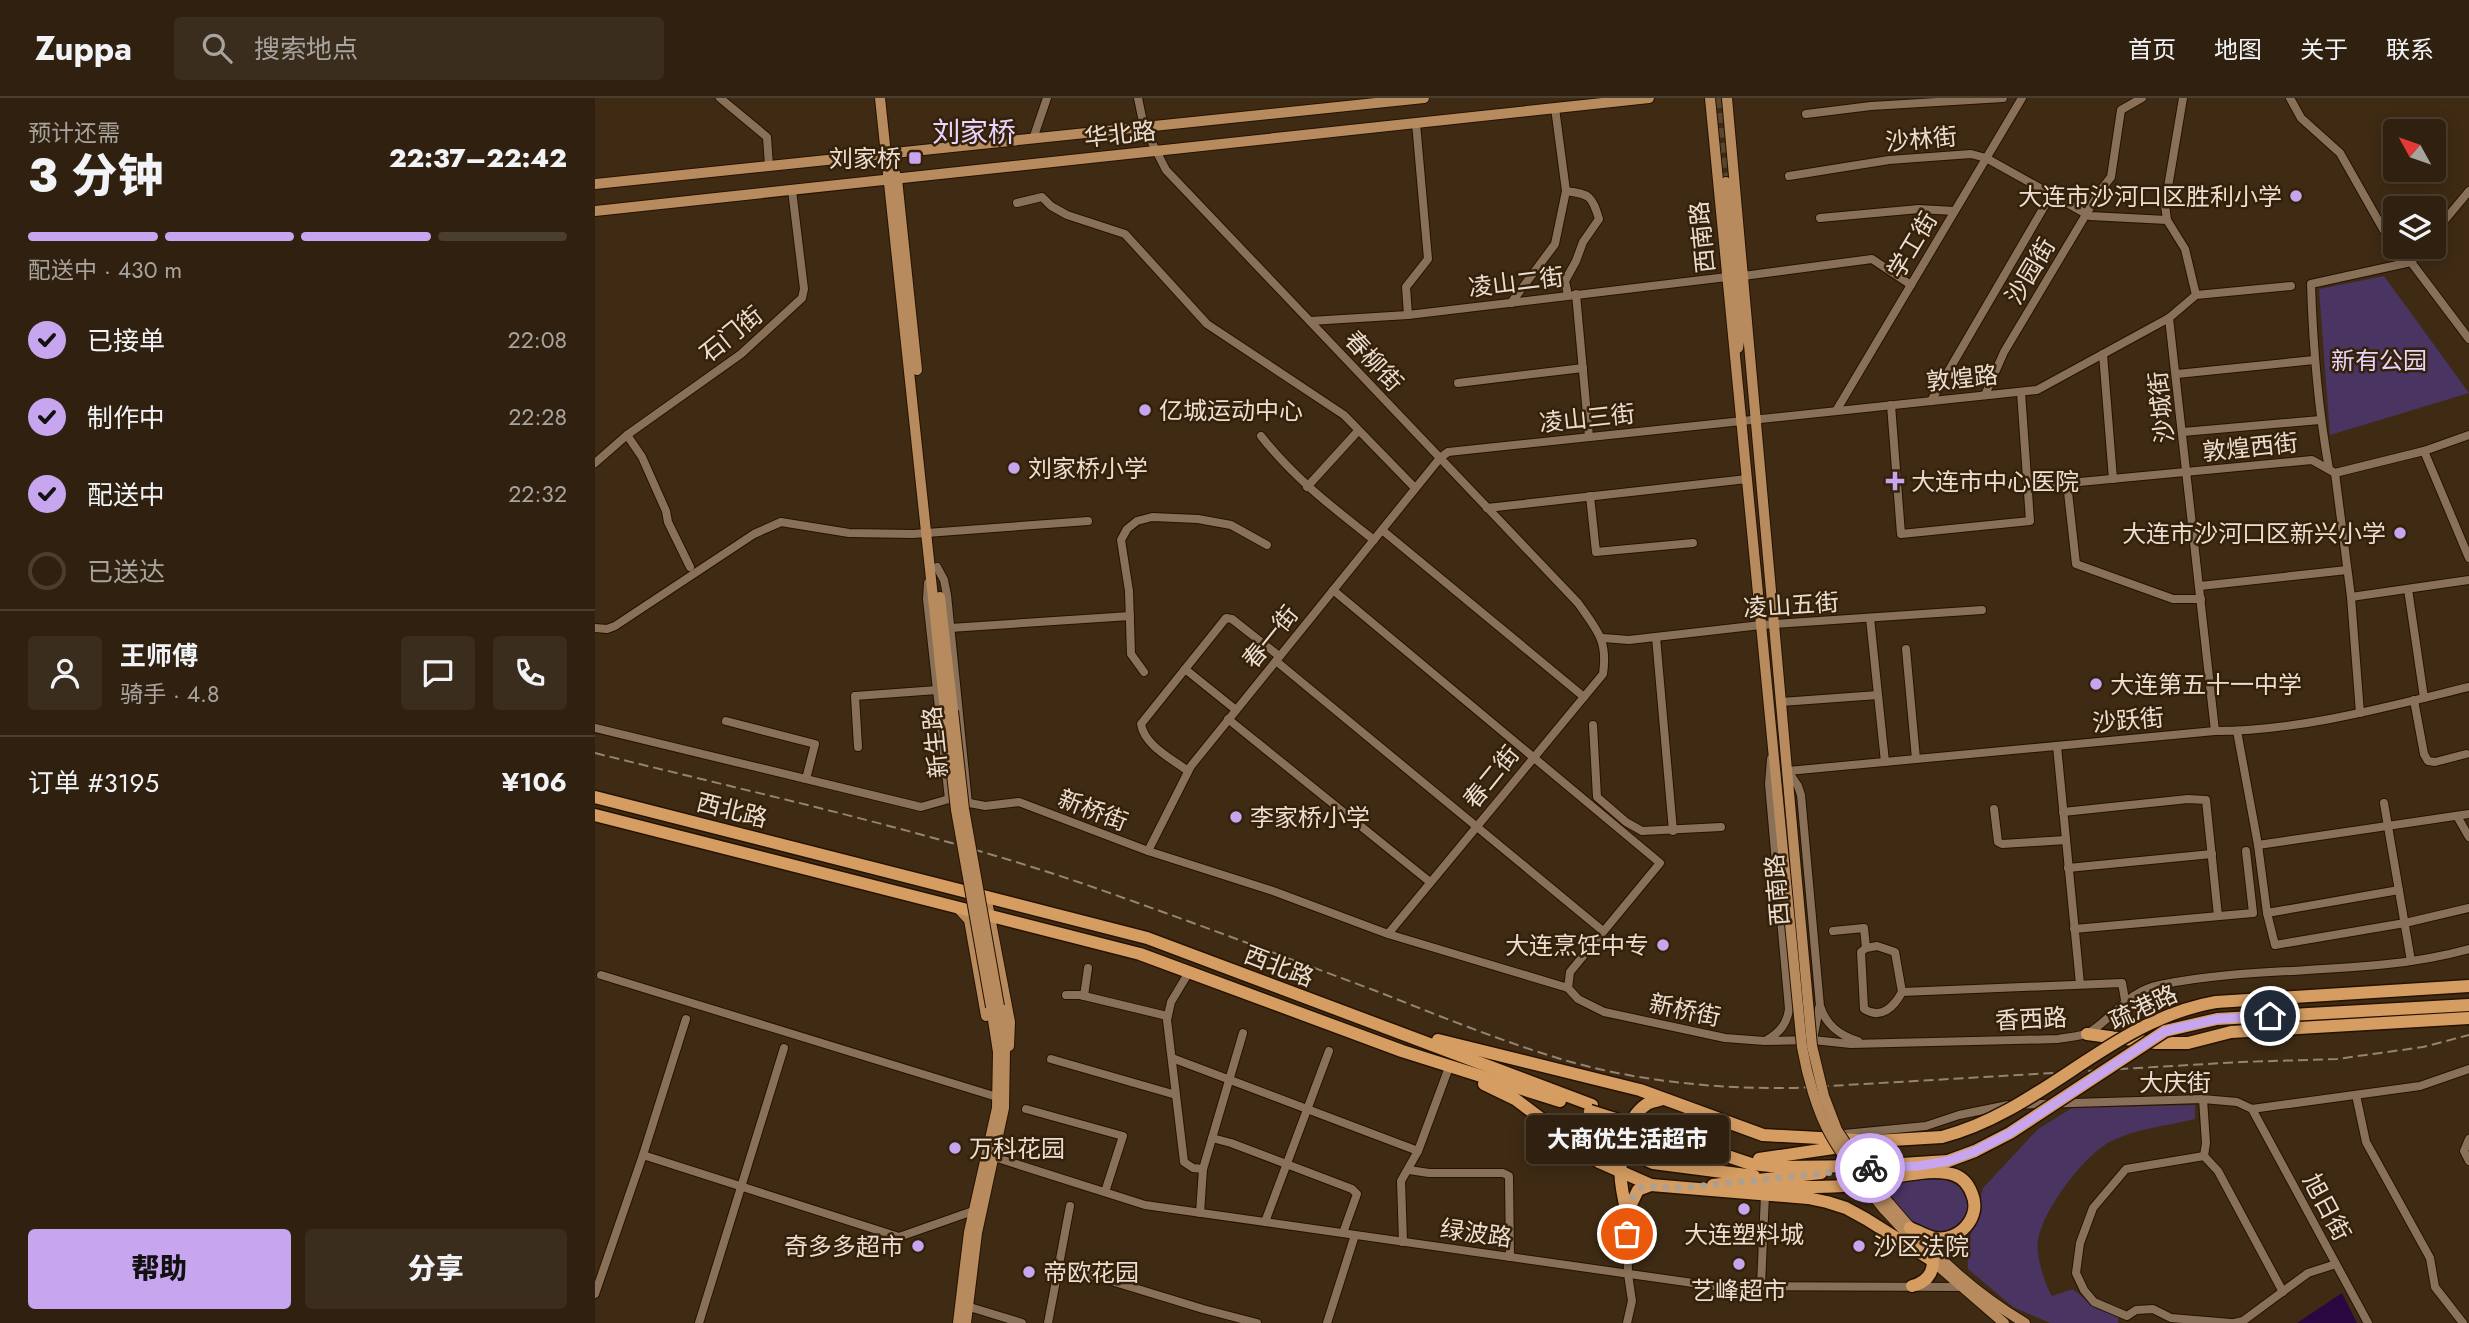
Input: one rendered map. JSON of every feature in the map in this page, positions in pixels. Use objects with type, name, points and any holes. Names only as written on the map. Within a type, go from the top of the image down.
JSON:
[{"type":"highway","name":"西北路","points":[[595,797],[1015,922],[1140,954],[1398,1049],[1759,1158],[1781,1161],[1836,1159],[1942,1137]]},
{"type":"highway","name":"西北路","points":[[595,815],[953,906],[982,910],[1016,904],[1147,938],[1591,1108]]},
{"type":"highway","name":"疏港路","points":[[1942,1137],[2007,1112],[2097,1053],[2152,1022],[2187,1007],[2216,1002],[2469,986]]},
{"type":"highway","points":[[1682,1188],[1948,1161],[2010,1133],[2165,1031],[2217,1019],[2469,1005]]},
{"type":"highway","points":[[2087,1034],[2156,1043],[2188,1043],[2231,1032],[2469,1018]]},
{"type":"highway","points":[[1397,1033],[1423,1036],[1640,1090],[1763,1135],[1875,1141]]},
{"type":"highway","points":[[1398,1049],[1491,1086],[1515,1099],[1577,1146],[1620,1173],[1651,1185],[1808,1198],[1846,1208],[1933,1261],[1927,1279],[1912,1286]]},
{"type":"highway","points":[[1627,1213],[1620,1173],[1621,1152],[1632,1122],[1648,1103],[1664,1099]]},
{"type":"highway","name":"西北路","points":[[1651,1127],[1751,1164],[1781,1167],[1870,1166],[1948,1161]]},
{"type":"highway","points":[[1629,1132],[1631,1145],[1639,1156],[1653,1163],[1749,1175],[1768,1180]]},
{"type":"highway","points":[[1759,1158],[1875,1141],[1942,1137]]},
{"type":"highway","points":[[1716,1185],[1845,1186],[1937,1173],[1955,1175],[1968,1184],[1975,1201],[1974,1215],[1965,1228],[1952,1236],[1936,1238],[1910,1228]]},
{"type":"highway","points":[[1627,1213],[1638,1190],[1651,1185]]},
{"type":"main road","name":"新生路","points":[[880,98],[885,154],[894,179],[949,711],[956,810],[1006,1070],[1004,1108],[964,1305],[958,1323]]},
{"type":"main road","name":"华北路","points":[[595,184],[1033,139],[1357,102],[1424,98]]},
{"type":"main road","name":"华北路","points":[[595,211],[1649,98]]},
{"type":"main road","name":"西南路","points":[[1710,98],[1802,1047],[1807,1073],[1829,1134],[1859,1179],[1974,1286],[2025,1323]]},
{"type":"main road","name":"西南路","points":[[1727,98],[1812,1046],[1824,1096],[1837,1130],[1886,1206],[1933,1261],[2004,1323]]},
{"type":"main road","name":"西南路","points":[[1726,181],[1740,335],[1736,373]]},
{"type":"main road","name":"西南路","points":[[1740,335],[1752,371]]},
{"type":"main road","points":[[982,910],[994,945],[1010,1022],[1006,1070]]},
{"type":"main road","points":[[982,910],[997,1097]]},
{"type":"main road","points":[[994,945],[1002,926],[1007,922],[1015,922]]},
{"type":"main road","name":"新生路","points":[[966,1323],[964,1305],[973,1211],[994,1126],[997,1097],[995,1006]]},
{"type":"street","points":[[720,98],[767,137],[769,166]]},
{"type":"street","points":[[1033,139],[1047,98]]},
{"type":"street","name":"春柳街","points":[[1138,98],[1144,127],[1166,170],[1578,603],[1603,638]]},
{"type":"street","points":[[1806,114],[1871,106],[2003,98]]},
{"type":"street","name":"学工街","points":[[1836,411],[2022,98]]},
{"type":"street","name":"沙园街","points":[[1985,395],[2004,352],[2111,177],[2121,110],[2141,98]]},
{"type":"street","points":[[2183,98],[2165,205],[2167,220],[2185,249],[2196,295]]},
{"type":"street","points":[[2290,98],[2301,118],[2340,153],[2391,243],[2411,262],[2469,339]]},
{"type":"street","points":[[1511,303],[1555,244],[1566,191],[1555,108]]},
{"type":"street","points":[[1408,315],[1406,287],[1428,259],[1416,123]]},
{"type":"street","name":"沙林街","points":[[1789,176],[1889,160],[1971,154],[1986,158],[2086,214],[2167,220]]},
{"type":"street","name":"石门街","points":[[595,463],[627,435],[741,354],[801,298],[804,289],[792,190]]},
{"type":"street","points":[[1566,191],[1586,194],[1594,202],[1599,219],[1583,242],[1565,281],[1572,295],[1583,368],[1589,437]]},
{"type":"street","points":[[2446,219],[2469,191]]},
{"type":"street","points":[[1931,401],[2051,195]]},
{"type":"street","points":[[1017,203],[1042,197],[1067,215],[1125,234],[1207,324],[1344,415],[1415,488]]},
{"type":"street","points":[[1821,218],[1919,209],[1954,211]]},
{"type":"street","points":[[1743,276],[1872,259],[1910,285]]},
{"type":"street","points":[[2360,712],[2351,597],[2332,471],[2320,420],[2311,284],[2411,262],[2413,259]]},
{"type":"street","name":"凌山二街","points":[[1310,321],[1408,315],[1727,277]]},
{"type":"street","points":[[2169,318],[2196,295],[2291,286]]},
{"type":"street","name":"敦煌路","points":[[1741,421],[2037,390],[2169,318]]},
{"type":"street","name":"沙城街","points":[[2169,318],[2215,731]]},
{"type":"street","points":[[2103,354],[2113,480]]},
{"type":"street","points":[[2177,374],[2314,360]]},
{"type":"street","points":[[1458,383],[1583,368]]},
{"type":"street","points":[[1891,405],[1901,534],[2029,521],[2021,391]]},
{"type":"street","points":[[2183,432],[2320,420]]},
{"type":"street","name":"凌山三街","points":[[1440,458],[1448,452],[1741,421]]},
{"type":"street","points":[[1307,487],[1358,430]]},
{"type":"street","points":[[627,435],[642,457],[667,511],[668,522],[690,567]]},
{"type":"street","name":"敦煌西街","points":[[2027,487],[2312,460],[2332,471],[2424,451],[2469,435]]},
{"type":"street","points":[[1261,436],[1283,464],[1307,487],[1374,540]]},
{"type":"street","points":[[2424,451],[2469,558]]},
{"type":"street","name":"春一街","points":[[1149,852],[1188,771],[1440,458]]},
{"type":"street","points":[[1487,508],[1747,479]]},
{"type":"street","points":[[2067,483],[2075,564],[2173,599],[2201,599]]},
{"type":"street","points":[[1590,496],[1596,552],[1693,542]]},
{"type":"street","points":[[1144,672],[1131,654],[1129,591],[1121,540],[1127,529],[1137,521],[1151,517],[1213,521],[1231,525],[1267,545]]},
{"type":"street","points":[[595,628],[607,629],[615,625],[772,524],[789,522],[849,533],[930,532],[1089,521]]},
{"type":"street","points":[[1382,530],[1584,697]]},
{"type":"street","points":[[934,567],[947,595],[968,804]]},
{"type":"street","points":[[934,567],[927,599],[949,799]]},
{"type":"street","points":[[2200,586],[2347,570]]},
{"type":"street","points":[[2351,597],[2469,580]]},
{"type":"street","points":[[2408,589],[2424,698]]},
{"type":"street","points":[[1333,590],[1660,863],[1570,972],[1568,988]]},
{"type":"street","name":"凌山五街","points":[[1603,638],[1629,640],[1761,625],[1982,610]]},
{"type":"street","points":[[950,628],[1130,616]]},
{"type":"street","points":[[1188,771],[1147,739],[1141,724],[1226,618],[1232,619],[1603,932]]},
{"type":"street","points":[[1870,618],[1885,762]]},
{"type":"street","points":[[1656,637],[1672,831]]},
{"type":"street","name":"春二街","points":[[1388,934],[1603,674],[1606,655],[1603,638]]},
{"type":"street","points":[[1906,649],[1916,759]]},
{"type":"street","points":[[1185,669],[1236,710]]},
{"type":"street","name":"沙跃街","points":[[1787,771],[2237,731],[2360,712],[2469,687]]},
{"type":"street","points":[[858,747],[855,696],[937,690]]},
{"type":"street","points":[[1781,702],[1878,695]]},
{"type":"street","points":[[2414,700],[2424,754],[2428,761],[2435,762],[2466,754]]},
{"type":"street","points":[[1229,719],[1430,882]]},
{"type":"street","points":[[726,722],[815,744],[806,779]]},
{"type":"street","points":[[1593,725],[1597,797],[1626,822],[1642,831],[1721,827]]},
{"type":"street","name":"新桥街","points":[[595,728],[921,807],[949,799],[985,806],[1019,802],[1149,852],[1273,891],[1388,934],[1568,988],[1578,999],[1604,1012],[1725,1038],[1787,1040]]},
{"type":"street","points":[[2237,731],[2258,845],[2267,913],[2275,945],[2405,923],[2469,908]]},
{"type":"street","points":[[2057,746],[2080,985]]},
{"type":"street","points":[[1765,1041],[1782,1028],[1789,1009],[1769,784],[1773,749]]},
{"type":"street","points":[[1787,771],[1801,795],[1820,1006],[1814,1040]]},
{"type":"street","points":[[2063,812],[2188,799],[2206,800],[2218,916]]},
{"type":"street","points":[[2384,803],[2411,961]]},
{"type":"street","points":[[1994,809],[1998,842],[2002,844],[2066,840]]},
{"type":"street","points":[[2258,845],[2469,814]]},
{"type":"street","points":[[2457,816],[2469,837]]},
{"type":"street","points":[[2074,929],[2253,913],[2246,851]]},
{"type":"street","points":[[2068,868],[2212,854]]},
{"type":"street","points":[[2267,913],[2399,890]]},
{"type":"street","points":[[1833,931],[1864,928],[1866,948]]},
{"type":"street","points":[[1877,946],[1895,952],[1902,992],[1892,1008],[1879,1013],[1870,1013],[1864,1009],[1861,952],[1866,948],[1877,946]]},
{"type":"street","name":"香西路","points":[[1787,1040],[1864,1043],[2058,1039],[2087,1034],[2125,1000],[2158,985],[2205,978],[2377,966],[2469,950]]},
{"type":"street","points":[[1084,996],[1088,968]]},
{"type":"street","points":[[1189,972],[1171,1002],[1167,1016],[1184,1161],[1193,1168],[1203,1169]]},
{"type":"street","points":[[601,975],[997,1097]]},
{"type":"street","points":[[1902,992],[2122,983],[2125,1000]]},
{"type":"street","points":[[1066,995],[1084,996],[1167,1016]]},
{"type":"street","points":[[1820,1006],[1828,1024],[1836,1031],[1864,1043]]},
{"type":"street","points":[[1789,1009],[1814,1040]]},
{"type":"street","points":[[595,1294],[643,1155],[685,1018]]},
{"type":"street","points":[[1200,1213],[1203,1169],[1243,1033]]},
{"type":"street","points":[[699,1323],[784,1048]]},
{"type":"street","points":[[1265,1222],[1329,1051]]},
{"type":"street","points":[[1171,1058],[1418,1151]]},
{"type":"street","points":[[1051,1059],[1176,1095]]},
{"type":"street","name":"大庆街","points":[[1795,1138],[1926,1126],[1959,1115],[2008,1105],[2203,1099],[2237,1102],[2252,1109],[2420,1086],[2469,1069]]},
{"type":"street","points":[[1403,1242],[1401,1181],[1418,1151],[1448,1070]]},
{"type":"street","points":[[2356,1095],[2366,1142],[2430,1258],[2435,1287],[2463,1323]]},
{"type":"street","points":[[2203,1099],[2206,1143],[2204,1156]]},
{"type":"street","points":[[1026,1109],[1123,1136],[1105,1192]]},
{"type":"street","name":"旭日街","points":[[2252,1109],[2368,1323]]},
{"type":"street","points":[[1212,1138],[1352,1189],[1357,1194],[1343,1233]]},
{"type":"street","points":[[2469,1139],[2464,1151],[2469,1161]]},
{"type":"street","points":[[643,1155],[898,1237],[973,1211]]},
{"type":"street","points":[[2204,1156],[2218,1171],[2283,1292]]},
{"type":"street","points":[[2204,1156],[2126,1169],[2093,1208],[2080,1243],[2076,1273],[2084,1290],[2094,1302],[2127,1316],[2136,1310],[2153,1309],[2171,1318],[2232,1323],[2243,1321],[2308,1273],[2336,1264]]},
{"type":"street","name":"绿波路","points":[[994,1157],[1146,1205],[1714,1286],[1961,1287]]},
{"type":"street","points":[[1409,1170],[1429,1173],[1503,1173],[1509,1176],[1510,1257]]},
{"type":"street","points":[[1761,1285],[1765,1195]]},
{"type":"street","points":[[1048,1323],[1070,1206]]},
{"type":"street","points":[[1627,1213],[1628,1274],[1632,1301],[1627,1323]]},
{"type":"street","points":[[1327,1323],[1355,1235]]},
{"type":"street","points":[[1059,1265],[1257,1323]]},
{"type":"street","points":[[964,1305],[1022,1323]]},
{"type":"green space","name":"新有公园","points":[[2384,276],[2469,393],[2330,435],[2319,289]]},
{"type":"green space","points":[[2195,1105],[2195,1119],[2127,1135],[2096,1151],[2075,1173],[2055,1201],[2041,1228],[2038,1240],[2039,1261],[2052,1296],[2073,1289],[2097,1309],[2118,1315],[2118,1323],[2050,1323],[2013,1307],[1968,1269],[1967,1249],[1983,1188],[2038,1129],[2072,1108]]},
{"type":"green space","points":[[1938,1179],[1953,1183],[1963,1191],[1968,1201],[1968,1212],[1963,1222],[1955,1230],[1944,1234],[1930,1233],[1917,1227],[1885,1193],[1897,1187],[1899,1180]]},
{"type":"shaded area","points":[[2342,1293],[2357,1323],[2297,1323]]},
{"type":"tunnel","points":[[1718,98],[1726,182]]},
{"type":"railway","points":[[595,753],[842,814],[1026,865],[1196,924],[1473,1029],[1571,1062],[1626,1075],[1710,1085],[1795,1088],[2241,1062],[2337,1059],[2423,1047],[2469,1035]]},
{"type":"way so far","points":[[1627,1234],[1627,1213],[1633,1198],[1643,1186],[1682,1188],[1870,1168]]},
{"type":"place","name":"刘家桥","points":[[915,158]]},
{"type":"place","name":"大连市沙河口区胜利小学","points":[[2296,196]]},
{"type":"place","name":"亿城运动中心","points":[[1145,410]]},
{"type":"place","name":"刘家桥小学","points":[[1014,468]]},
{"type":"place","name":"大连市中心医院","points":[[1895,481]]},
{"type":"place","name":"大连市沙河口区新兴小学","points":[[2400,533]]},
{"type":"place","name":"大连第五十一中学","points":[[2096,684]]},
{"type":"place","name":"李家桥小学","points":[[1236,817]]},
{"type":"place","name":"大连烹饪中专","points":[[1663,945]]},
{"type":"place","name":"万科花园","points":[[955,1148]]},
{"type":"place","name":"大连塑料城","points":[[1744,1209]]},
{"type":"place","name":"大商优生活超市","points":[[1627,1234]]},
{"type":"place","name":"奇多多超市","points":[[918,1246]]},
{"type":"place","name":"沙区法院","points":[[1859,1246]]},
{"type":"place","name":"艺峰超市","points":[[1739,1264]]},
{"type":"place","name":"帝欧花园","points":[[1029,1272]]},
{"type":"district","name":"刘家桥","points":[[974,132]]},
{"type":"route","points":[[1870,1168],[1918,1166],[1948,1161],[1975,1151],[2010,1133],[2165,1031],[2217,1019],[2270,1016]]}]
